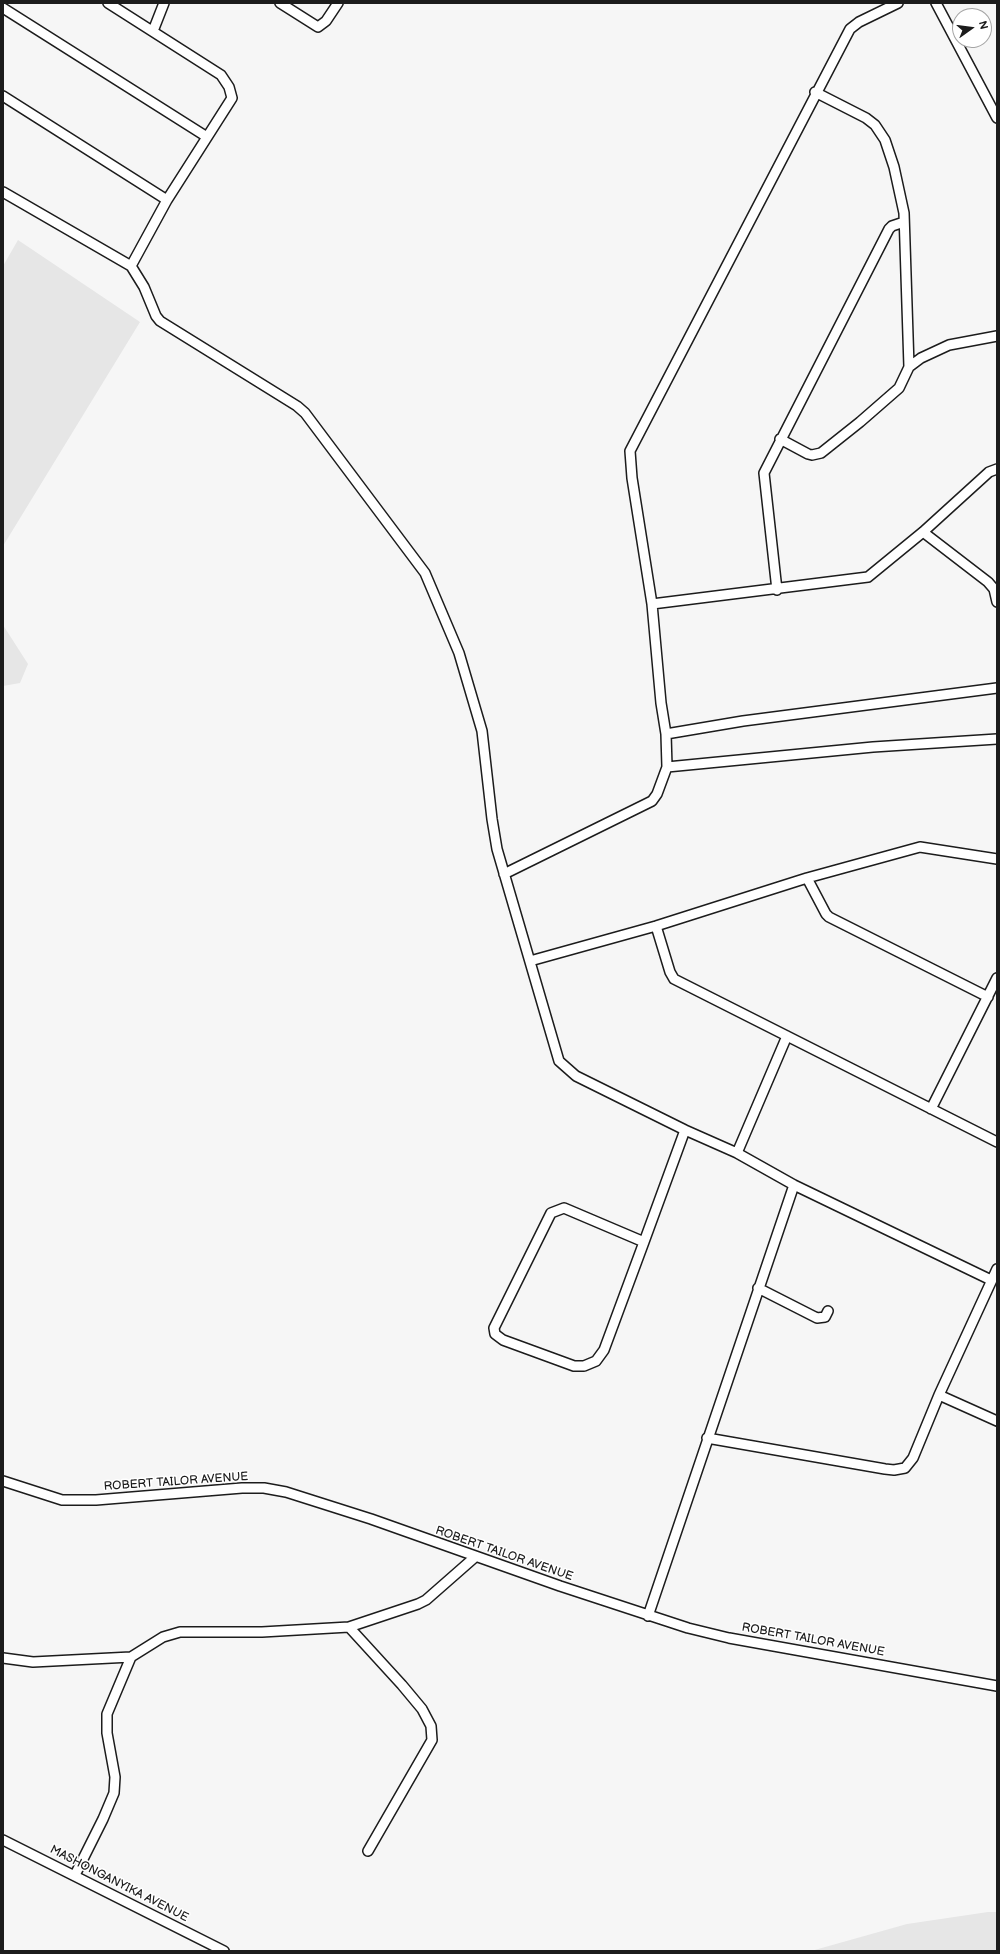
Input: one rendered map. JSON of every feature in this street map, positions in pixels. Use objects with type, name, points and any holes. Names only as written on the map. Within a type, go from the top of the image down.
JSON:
[{"type":"street","points":[[108,3],[226,80],[232,92],[232,98],[167,200],[131,266]]},
{"type":"street","points":[[153,31],[164,3]]},
{"type":"street","points":[[280,3],[318,27],[326,21],[338,3]]},
{"type":"street","points":[[504,874],[652,801],[657,794],[667,766],[666,734],[661,703],[652,604],[632,478],[630,451],[850,29],[859,22],[898,3]]},
{"type":"street","points":[[936,3],[997,118]]},
{"type":"street","points":[[3,8],[207,137]]},
{"type":"street","points":[[816,92],[866,118],[881,132],[894,167],[903,203],[910,367]]},
{"type":"street","points":[[3,96],[167,200]]},
{"type":"street","points":[[3,192],[131,266],[144,287],[156,316],[160,321],[297,406],[305,413],[424,573],[459,653],[482,731],[497,849],[559,1061],[576,1076],[685,1130],[737,1153],[794,1185],[991,1280]]},
{"type":"street","points":[[777,590],[764,479],[767,466],[889,230],[892,226],[904,222]]},
{"type":"street","points":[[780,439],[808,454],[812,455],[821,453],[899,388],[910,367],[921,358],[949,345],[997,336]]},
{"type":"street","points":[[652,604],[777,590],[868,577],[923,532],[989,472],[997,469]]},
{"type":"street","points":[[923,532],[988,582],[994,589],[997,602]]},
{"type":"street","points":[[666,734],[751,720],[997,688]]},
{"type":"street","points":[[667,766],[873,747],[997,739]]},
{"type":"street","points":[[530,961],[656,926],[807,878],[920,847],[997,859]]},
{"type":"street","points":[[807,878],[826,914],[829,916],[988,997]]},
{"type":"street","points":[[656,926],[670,972],[674,979],[997,1142]]},
{"type":"street","points":[[931,1109],[997,978]]},
{"type":"street","points":[[737,1153],[787,1036]]},
{"type":"street","points":[[644,1242],[564,1208],[551,1213],[494,1328],[495,1334],[503,1340],[574,1366],[584,1366],[596,1361],[604,1350],[644,1242],[685,1130]]},
{"type":"street","points":[[648,1616],[707,1438],[794,1185]]},
{"type":"street","points":[[707,1438],[894,1470],[905,1468],[913,1458],[939,1395],[997,1269]]},
{"type":"street","points":[[758,1288],[817,1318],[825,1317],[828,1311]]},
{"type":"street","points":[[939,1395],[997,1421]]},
{"type":"street","name":"ROBERT TAILOR AVENUE","points":[[3,1481],[62,1500],[96,1500],[242,1488],[264,1488],[286,1492],[341,1509],[475,1557],[648,1616],[729,1638],[997,1686]]},
{"type":"street","points":[[3,1658],[33,1662],[131,1657],[163,1637],[180,1632],[262,1632],[349,1627],[426,1600],[475,1557]]},
{"type":"street","points":[[349,1627],[422,1709],[431,1726],[432,1740],[368,1851]]},
{"type":"street","points":[[75,1874],[103,1819],[114,1793],[116,1784],[107,1733],[107,1714],[131,1657]]},
{"type":"street","name":"MASHONGANYIKA AVENUE","points":[[3,1840],[75,1874],[224,1951]]},
{"type":"shaded area","points":[[18,240],[140,322],[3,546],[3,266]]},
{"type":"shaded area","points":[[3,625],[28,664],[20,683],[3,686]]},
{"type":"shaded area","points":[[997,1912],[997,1951],[811,1951],[907,1924]]}]
